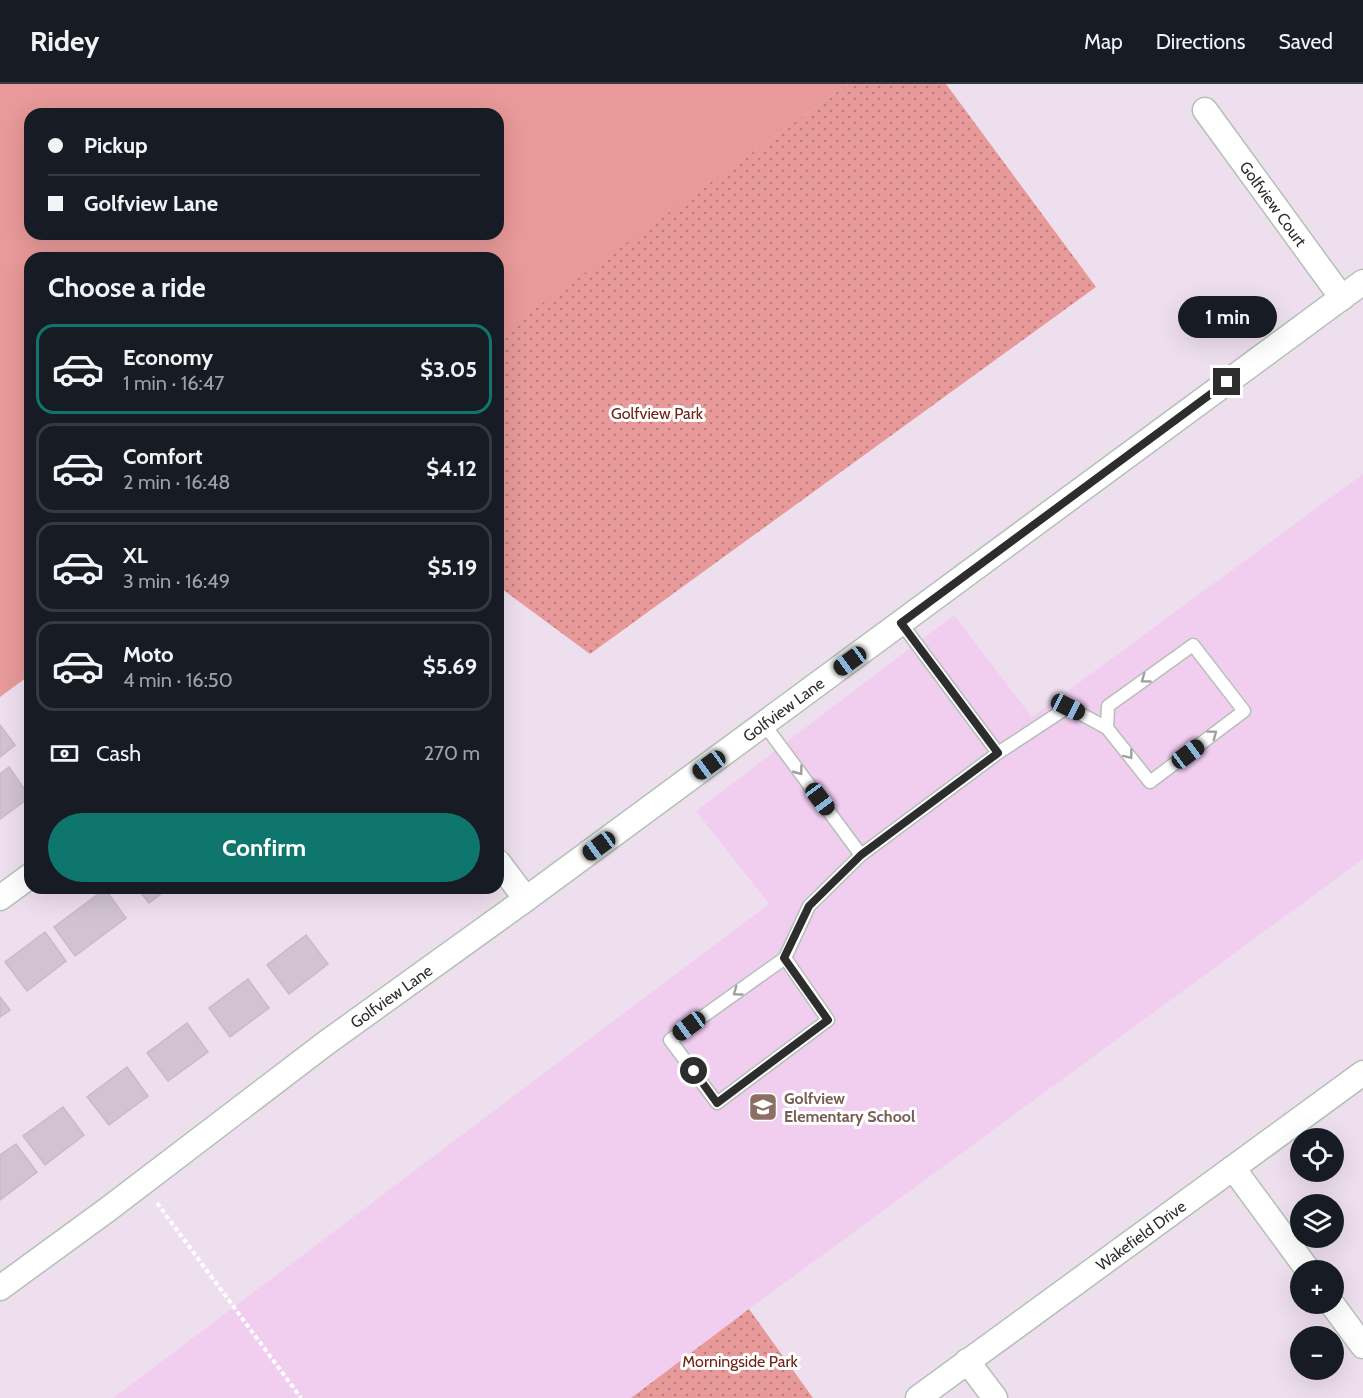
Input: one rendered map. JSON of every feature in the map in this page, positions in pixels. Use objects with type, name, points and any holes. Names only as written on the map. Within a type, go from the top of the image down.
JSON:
[{"type":"street","name":"Golfview Court","points":[[1205,110],[1342,298]]},
{"type":"street","name":"Golfview Lane","points":[[0,1288],[326,1043],[526,899],[1363,282]]},
{"type":"street","points":[[504,870],[526,899]]},
{"type":"street","points":[[0,898],[24,880]]},
{"type":"street","name":"Wakefield Drive","points":[[918,1398],[1363,1072]]},
{"type":"street","points":[[1233,1168],[1301,1260]]},
{"type":"street","points":[[1339,1314],[1363,1346]]},
{"type":"street","points":[[968,1360],[995,1398]]},
{"type":"lane","points":[[901,623],[998,753]]},
{"type":"lane","points":[[784,958],[828,1020],[717,1103],[670,1040],[784,958],[809,906],[861,855],[998,753],[1068,707],[1107,728],[1150,782],[1244,711],[1193,645],[1108,706],[1107,728]]},
{"type":"lane","points":[[764,724],[861,855]]},
{"type":"path","points":[[142,1183],[300,1398]]},
{"type":"shaded area","name":"Golfview Elementary School","points":[[1363,474],[1363,859],[631,1398],[113,1398],[769,904],[696,811],[954,615],[1032,717]]},
{"type":"green space","points":[[0,84],[848,84],[504,332],[504,252],[24,252],[24,679],[0,697]]},
{"type":"green space","name":"Golfview Park","points":[[848,84],[946,84],[1096,287],[590,654],[504,590],[504,331]]},
{"type":"green space","name":"Morningside Park","points":[[749,1309],[813,1398],[631,1398]]},
{"type":"building","points":[[0,725],[15,745],[0,757]]},
{"type":"building","points":[[9,767],[24,788],[24,801],[0,819],[0,774]]},
{"type":"building","points":[[98,894],[109,894],[126,918],[75,956],[54,927]]},
{"type":"building","points":[[142,894],[161,894],[149,903]]},
{"type":"building","points":[[45,932],[66,961],[27,991],[5,962]]},
{"type":"building","points":[[306,935],[328,964],[289,994],[267,965]]},
{"type":"building","points":[[248,979],[269,1008],[230,1037],[209,1008]]},
{"type":"building","points":[[0,997],[10,1010],[0,1017]]},
{"type":"building","points":[[187,1023],[208,1052],[168,1081],[147,1053]]},
{"type":"building","points":[[127,1067],[148,1096],[109,1125],[87,1097]]},
{"type":"building","points":[[63,1107],[84,1135],[45,1165],[23,1136]]},
{"type":"building","points":[[16,1144],[37,1172],[0,1200],[0,1155]]},
{"type":"place","name":"Golfview Elementary School","points":[[763,1107]]},
{"type":"route","points":[[694,1071],[717,1103],[828,1020],[784,958],[809,906],[861,855],[998,753],[901,623],[1227,382]]}]
